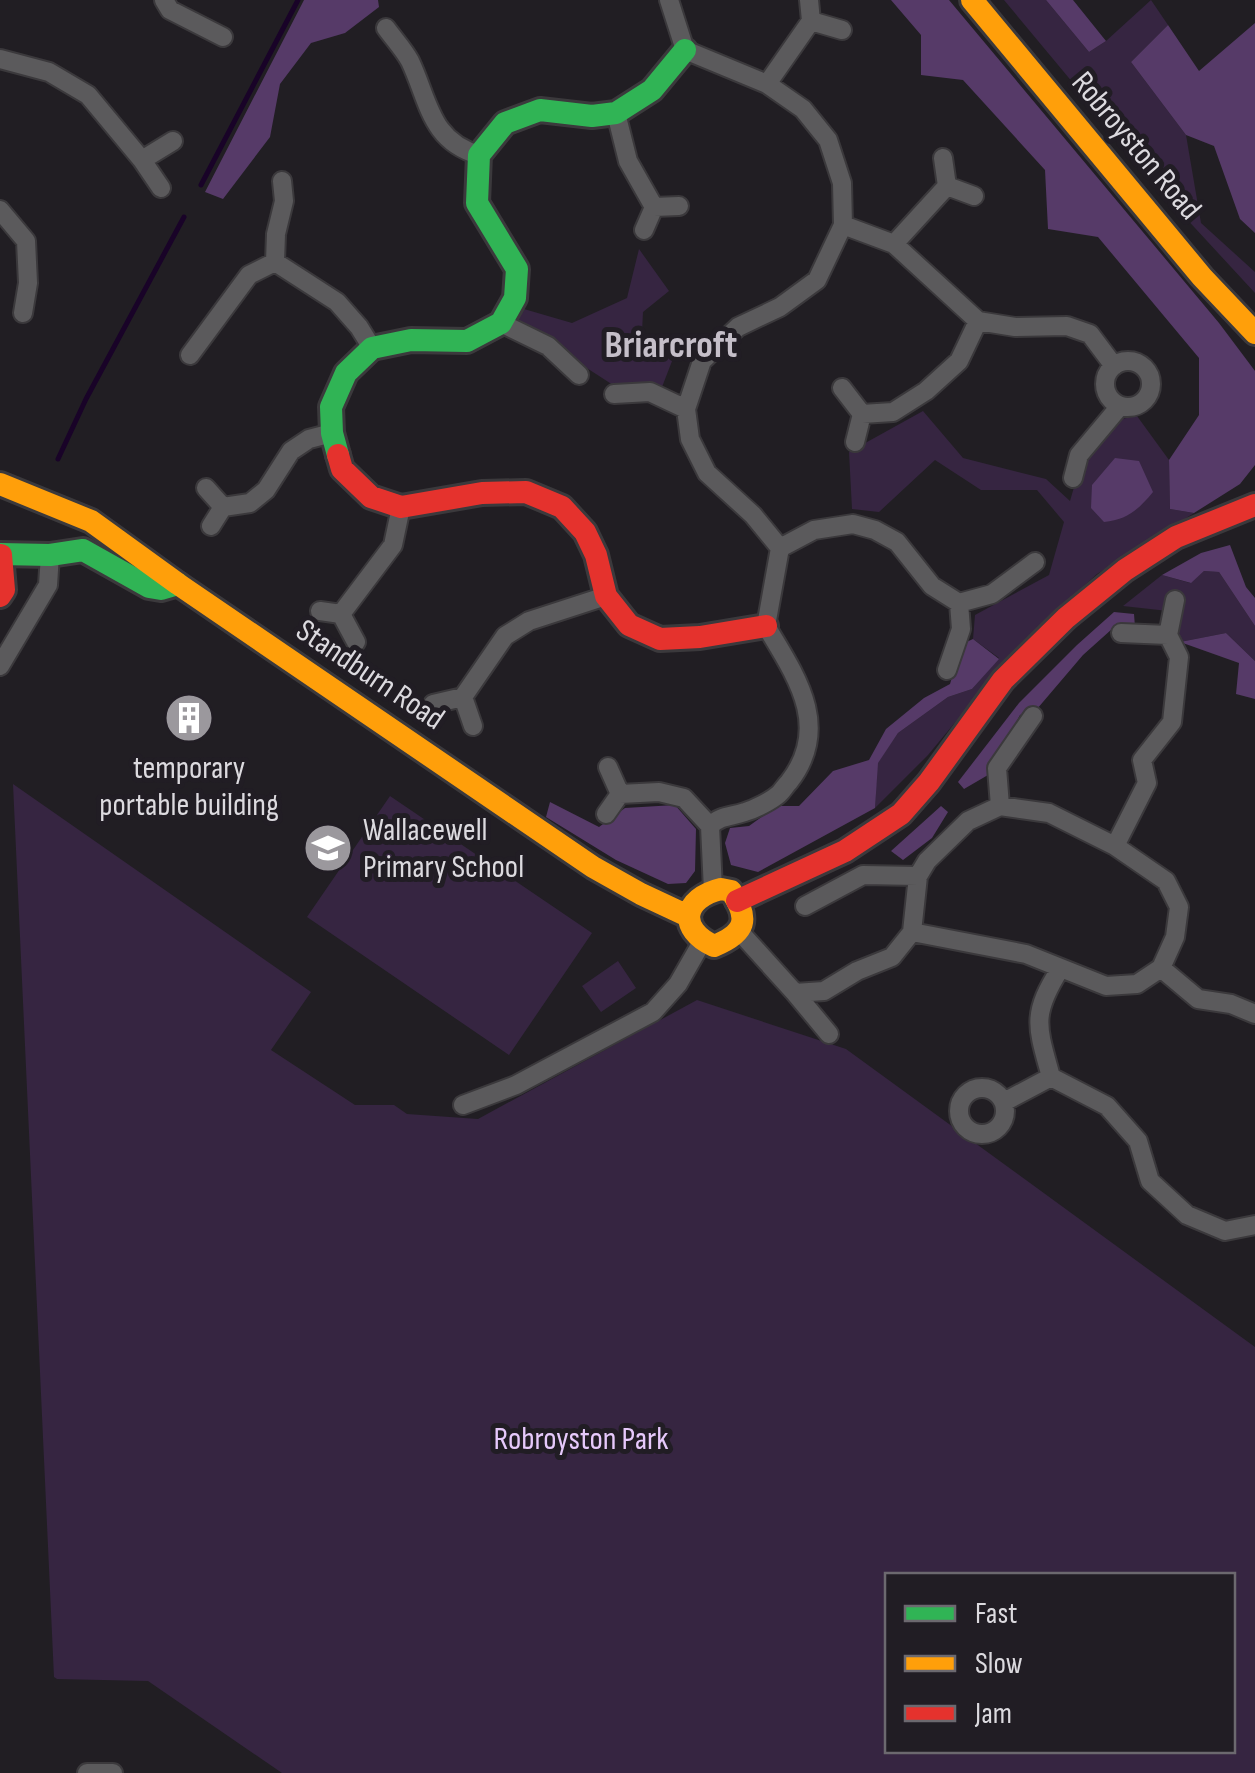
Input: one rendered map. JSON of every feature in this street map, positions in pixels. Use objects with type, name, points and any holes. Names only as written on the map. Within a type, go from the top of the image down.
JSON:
[{"type":"street","points":[[164,0],[170,10],[223,37]]},
{"type":"street","points":[[669,0],[685,50],[767,84],[802,109],[828,140],[842,183],[843,225],[817,280],[780,307],[738,327],[702,361],[686,408],[690,439],[707,473],[780,548]]},
{"type":"street","points":[[767,84],[811,22],[809,0]]},
{"type":"street","name":"Robroyston Road","points":[[972,0],[1202,276],[1254,331]]},
{"type":"street","points":[[811,22],[842,30]]},
{"type":"street","points":[[386,28],[409,59],[435,126],[464,151],[479,156]]},
{"type":"street","points":[[685,50],[652,90],[616,113],[592,116],[540,110],[506,123],[479,156],[477,203],[516,269],[515,298],[501,323],[467,340],[412,340],[372,348],[346,373],[332,407],[332,433],[342,468],[370,496],[401,507],[482,493],[526,492],[562,507],[585,532],[596,555],[606,596],[630,626],[660,639],[766,626]]},
{"type":"street","points":[[0,60],[48,72],[88,95],[161,188]]},
{"type":"street","points":[[616,113],[628,161],[654,207]]},
{"type":"street","points":[[142,160],[173,141]]},
{"type":"street","points":[[943,158],[947,186]]},
{"type":"street","points":[[276,262],[276,234],[284,201],[282,181]]},
{"type":"street","points":[[894,244],[947,186]]},
{"type":"street","points":[[947,186],[974,196]]},
{"type":"street","points":[[654,207],[679,206]]},
{"type":"street","points":[[644,230],[654,207]]},
{"type":"street","points":[[0,210],[26,241],[28,283],[22,313]]},
{"type":"street","points":[[843,225],[894,244],[978,321],[1016,327],[1067,326],[1090,334],[1114,366]]},
{"type":"street","points":[[276,262],[338,302],[372,348]]},
{"type":"street","points":[[190,355],[249,275],[276,262]]},
{"type":"street","points":[[862,414],[893,412],[926,391],[959,361],[978,321]]},
{"type":"street","points":[[501,323],[548,346],[579,375]]},
{"type":"street","points":[[1122,362],[1141,364],[1150,378],[1150,391],[1144,400],[1130,407],[1120,406],[1106,391],[1108,371],[1122,362]]},
{"type":"street","points":[[842,388],[862,414]]},
{"type":"street","points":[[614,394],[650,392],[686,408]]},
{"type":"street","points":[[1073,478],[1078,455],[1120,406]]},
{"type":"street","points":[[855,442],[862,414]]},
{"type":"street","points":[[210,526],[222,507],[250,503],[266,490],[291,451],[309,439],[332,433]]},
{"type":"street","points":[[0,484],[91,521],[178,584]]},
{"type":"street","points":[[206,488],[222,507]]},
{"type":"street","points":[[738,901],[845,851],[901,814],[1003,680],[1066,618],[1125,570],[1176,538],[1249,504]]},
{"type":"street","points":[[341,614],[393,545],[401,507]]},
{"type":"street","points":[[780,548],[814,530],[853,524],[876,530],[896,542],[932,586],[959,603],[992,594],[1035,562]]},
{"type":"street","points":[[710,826],[719,817],[746,812],[779,794],[798,769],[809,741],[806,704],[791,667],[766,626],[780,548]]},
{"type":"street","name":"Standburn Road","points":[[0,555],[83,550],[149,587],[162,589],[178,584],[593,866],[688,916]]},
{"type":"street","points":[[0,666],[48,585],[50,554]]},
{"type":"street","points":[[0,555],[4,590],[0,596]]},
{"type":"street","points":[[434,704],[463,697],[506,636],[529,621],[606,596]]},
{"type":"street","points":[[1115,846],[1147,783],[1142,760],[1172,722],[1180,657],[1168,635],[1175,600]]},
{"type":"street","points":[[948,670],[961,628],[959,603]]},
{"type":"street","points":[[320,611],[341,614]]},
{"type":"street","points":[[341,614],[356,642]]},
{"type":"street","points":[[1120,633],[1168,635]]},
{"type":"street","points":[[463,697],[473,726]]},
{"type":"street","points":[[1000,806],[997,768],[1033,716]]},
{"type":"street","points":[[608,768],[620,794]]},
{"type":"street","points":[[620,794],[659,792],[684,798],[710,826],[713,890]]},
{"type":"street","points":[[606,814],[620,794]]},
{"type":"street","points":[[795,992],[824,991],[857,971],[892,957],[912,932],[918,876],[927,861],[968,821],[1000,806],[1049,813],[1115,846],[1166,881],[1180,907],[1175,937],[1160,968],[1137,984],[1106,986],[1026,954],[912,932]]},
{"type":"street","points":[[805,906],[863,875],[918,876]]},
{"type":"street","points":[[713,890],[732,890],[744,910],[738,931],[730,940],[714,946],[702,942],[691,930],[688,916],[694,903],[713,890]]},
{"type":"street","points":[[738,931],[829,1034]]},
{"type":"street","points":[[462,1105],[516,1085],[653,1012],[678,984],[702,942]]},
{"type":"street","points":[[1060,968],[1044,994],[1038,1027],[1052,1076],[1107,1106],[1138,1142],[1150,1181],[1188,1214],[1225,1231],[1255,1226]]},
{"type":"street","points":[[1160,968],[1198,999],[1231,1004],[1255,1014]]},
{"type":"street","points":[[1004,1102],[1052,1076]]},
{"type":"street","points":[[87,1773],[113,1773]]},
{"type":"green space","points":[[1004,0],[1046,0],[1089,52],[1151,0],[1168,25],[1131,62],[1186,135],[1201,223],[1255,272],[1255,293],[1183,215]]},
{"type":"green space","points":[[639,249],[669,291],[643,312],[642,332],[674,356],[662,387],[613,385],[511,319],[524,309],[572,323],[627,298]]},
{"type":"green space","points":[[923,411],[963,458],[1046,479],[1070,501],[1083,456],[1116,420],[1137,416],[1169,460],[1170,509],[1194,513],[1097,574],[1021,643],[928,755],[875,808],[877,763],[898,733],[948,697],[972,689],[999,658],[973,639],[975,615],[1049,575],[1064,522],[1037,490],[981,490],[935,460],[879,512],[852,509],[849,452]]},
{"type":"green space","points":[[1204,571],[1219,572],[1255,626],[1255,661],[1226,633],[1180,642],[1177,612],[1123,606],[1162,575],[1190,583]]},
{"type":"green space","name":"Robroyston Park","points":[[13,784],[311,992],[271,1050],[355,1105],[394,1105],[407,1114],[478,1119],[697,1000],[846,1049],[1255,1347],[1255,1773],[282,1773],[148,1681],[57,1679]]},
{"type":"green space","points":[[390,796],[592,933],[509,1055],[307,917]]},
{"type":"green space","points":[[618,961],[636,988],[601,1012],[582,986]]},
{"type":"shaded area","points":[[304,0],[378,0],[379,7],[345,33],[311,43],[280,84],[270,137],[223,199],[205,192]]},
{"type":"shaded area","points":[[891,0],[949,0],[1255,371],[1255,465],[1240,484],[1194,513],[1170,509],[1169,460],[1199,415],[1199,358],[1098,237],[1048,229],[1045,170],[963,80],[921,75],[921,35]]},
{"type":"shaded area","points":[[1046,0],[1073,0],[1106,41],[1089,52]]},
{"type":"shaded area","points":[[1255,23],[1255,233],[1240,219],[1214,146],[1186,135],[1131,62],[1168,25],[1199,71]]},
{"type":"shaded area","points":[[1115,458],[1139,461],[1153,492],[1132,513],[1104,522],[1091,508],[1092,485]]},
{"type":"shaded area","points":[[1230,545],[1246,587],[1255,598],[1255,626],[1219,572],[1204,571],[1191,583],[1162,575],[1201,553]]},
{"type":"shaded area","points":[[1114,612],[1134,614],[1135,627],[1112,629],[1083,655],[1037,709],[1020,715],[988,775],[964,789],[958,782],[1019,703]]},
{"type":"shaded area","points":[[1226,633],[1255,661],[1255,699],[1236,694],[1239,663],[1180,642]]},
{"type":"shaded area","points":[[973,639],[999,659],[972,689],[948,697],[898,733],[878,763],[875,808],[758,872],[731,865],[725,843],[730,828],[749,826],[777,806],[799,806],[833,771],[869,760],[886,729],[924,698],[950,684],[962,644]]},
{"type":"shaded area","points":[[550,802],[599,827],[625,808],[675,805],[696,829],[695,871],[686,883],[668,884],[616,860],[546,817]]},
{"type":"shaded area","points":[[941,806],[948,812],[932,838],[903,860],[891,851]]},
{"type":"waterway","points":[[201,185],[298,0]]},
{"type":"waterway","points":[[58,459],[184,217]]},
{"type":"traffic: fast","points":[[338,455],[331,407],[346,373],[372,348],[411,340],[467,341],[501,323],[515,298],[517,269],[477,203],[479,155],[505,123],[540,110],[592,116],[616,113],[652,90],[685,50]]},
{"type":"traffic: fast","points":[[0,554],[50,555],[83,550],[149,587],[161,589],[178,584]]},
{"type":"traffic: slow","points":[[972,0],[1202,277],[1255,333]]},
{"type":"traffic: slow","points":[[0,484],[91,521],[593,867],[688,916]]},
{"type":"traffic: slow","points":[[721,889],[731,891],[741,910],[742,924],[733,936],[714,946],[694,931],[689,914],[699,899],[721,889]]},
{"type":"traffic: jam","points":[[338,455],[342,469],[371,497],[401,507],[482,493],[526,492],[562,507],[585,532],[596,555],[606,596],[629,625],[660,639],[766,626]]},
{"type":"traffic: jam","points":[[737,901],[845,851],[901,814],[1003,680],[1066,618],[1125,570],[1176,537],[1255,505]]},
{"type":"traffic: jam","points":[[0,596],[4,590],[1,555]]},
{"type":"place","name":"temporary portable building","points":[[189,718]]},
{"type":"place","name":"Wallacewell Primary School","points":[[328,848]]},
{"type":"district","name":"Briarcroft","points":[[671,345]]}]
